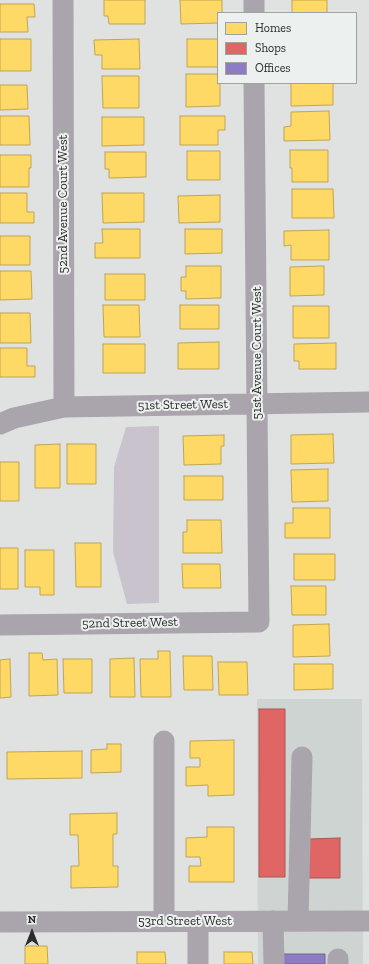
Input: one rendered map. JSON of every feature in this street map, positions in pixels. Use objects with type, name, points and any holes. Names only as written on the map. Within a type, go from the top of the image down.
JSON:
[{"type":"street","name":"52nd Avenue Court West","points":[[63,0],[64,407]]},
{"type":"street","points":[[254,0],[254,12]]},
{"type":"street","name":"51st Avenue Court West","points":[[254,84],[259,622]]},
{"type":"street","name":"51st Street West","points":[[0,424],[14,418],[64,407],[369,402]]},
{"type":"street","name":"52nd Street West","points":[[0,625],[259,622]]},
{"type":"street","points":[[164,741],[164,921]]},
{"type":"street","points":[[298,921],[302,757]]},
{"type":"street","points":[[198,921],[198,964]]},
{"type":"street","points":[[273,921],[274,964]]},
{"type":"street","name":"53rd Street West","points":[[0,922],[369,921]]},
{"type":"shaded area","points":[[159,426],[159,603],[127,604],[113,552],[114,467],[126,427]]},
{"type":"shaded area","points":[[257,699],[362,699],[363,964],[258,964]]},
{"type":"building: Homes","points":[[104,0],[145,0],[145,24],[109,24],[108,16],[104,16]]},
{"type":"building: Homes","points":[[180,0],[222,0],[222,12],[217,12],[217,23],[181,24]]},
{"type":"building: Homes","points":[[292,0],[327,0],[327,12],[292,12]]},
{"type":"building: Homes","points":[[0,4],[34,4],[35,17],[27,17],[28,32],[0,32]]},
{"type":"building: Homes","points":[[0,39],[31,39],[31,71],[0,71]]},
{"type":"building: Homes","points":[[139,39],[140,69],[102,69],[102,55],[95,55],[94,40]]},
{"type":"building: Homes","points":[[187,39],[217,39],[217,67],[187,67]]},
{"type":"building: Homes","points":[[186,74],[217,74],[217,84],[220,84],[220,106],[186,107]]},
{"type":"building: Homes","points":[[102,76],[139,76],[139,108],[103,108]]},
{"type":"building: Homes","points":[[291,84],[333,84],[333,105],[291,106]]},
{"type":"building: Homes","points":[[0,85],[27,85],[28,109],[0,110]]},
{"type":"building: Homes","points":[[329,111],[330,140],[284,141],[284,127],[291,126],[291,112]]},
{"type":"building: Homes","points":[[0,116],[29,116],[30,145],[0,145]]},
{"type":"building: Homes","points":[[180,116],[225,116],[225,130],[218,130],[218,145],[180,145]]},
{"type":"building: Homes","points":[[102,117],[144,117],[144,145],[102,146]]},
{"type":"building: Homes","points":[[290,150],[328,150],[328,182],[292,182]]},
{"type":"building: Homes","points":[[187,151],[220,151],[220,180],[187,180]]},
{"type":"building: Homes","points":[[105,152],[146,152],[146,177],[109,178],[109,169],[105,169]]},
{"type":"building: Homes","points":[[0,155],[31,155],[29,187],[0,187]]},
{"type":"building: Homes","points":[[292,189],[333,189],[334,218],[292,218]]},
{"type":"building: Homes","points":[[0,193],[27,193],[27,212],[34,212],[34,223],[0,223]]},
{"type":"building: Homes","points":[[102,193],[144,193],[144,222],[103,223]]},
{"type":"building: Homes","points":[[220,195],[220,222],[179,223],[178,196]]},
{"type":"building: Homes","points":[[102,229],[140,229],[140,258],[95,258],[95,243],[103,243]]},
{"type":"building: Homes","points":[[185,229],[222,229],[222,253],[185,254]]},
{"type":"building: Homes","points":[[329,230],[329,260],[291,260],[291,245],[284,246],[284,231]]},
{"type":"building: Homes","points":[[0,236],[30,236],[30,265],[0,265]]},
{"type":"building: Homes","points":[[186,266],[221,266],[221,298],[186,299],[186,291],[181,291],[181,277],[186,277]]},
{"type":"building: Homes","points":[[324,266],[324,295],[290,296],[290,267]]},
{"type":"building: Homes","points":[[0,271],[31,271],[32,299],[0,300]]},
{"type":"building: Homes","points":[[105,274],[145,274],[145,300],[105,300]]},
{"type":"building: Homes","points":[[103,305],[139,305],[140,337],[104,337]]},
{"type":"building: Homes","points":[[180,305],[219,305],[219,329],[180,329]]},
{"type":"building: Homes","points":[[293,306],[329,306],[329,338],[293,338]]},
{"type":"building: Homes","points":[[0,313],[30,313],[31,343],[0,343]]},
{"type":"building: Homes","points":[[219,342],[219,369],[178,369],[178,343]]},
{"type":"building: Homes","points":[[336,343],[336,369],[299,369],[299,361],[294,361],[294,344]]},
{"type":"building: Homes","points":[[103,344],[145,344],[145,373],[103,373]]},
{"type":"building: Homes","points":[[0,348],[27,348],[27,366],[35,366],[35,377],[0,377]]},
{"type":"building: Homes","points":[[333,434],[334,463],[291,464],[291,435]]},
{"type":"building: Homes","points":[[224,435],[224,446],[221,446],[221,464],[184,465],[183,436]]},
{"type":"building: Homes","points":[[60,444],[60,488],[35,488],[35,445]]},
{"type":"building: Homes","points":[[67,444],[96,444],[96,484],[67,484]]},
{"type":"building: Homes","points":[[0,462],[19,462],[19,501],[0,501]]},
{"type":"building: Homes","points":[[328,469],[328,501],[292,502],[291,470]]},
{"type":"building: Homes","points":[[184,476],[223,476],[223,500],[184,500]]},
{"type":"building: Homes","points":[[293,508],[330,508],[330,538],[285,538],[285,523],[293,523]]},
{"type":"building: Homes","points":[[187,520],[221,520],[222,553],[183,553],[183,532],[187,532]]},
{"type":"building: Homes","points":[[75,543],[101,543],[101,587],[76,587]]},
{"type":"building: Homes","points":[[0,548],[18,548],[18,589],[0,589]]},
{"type":"building: Homes","points":[[25,550],[54,550],[54,595],[40,595],[40,587],[25,587]]},
{"type":"building: Homes","points":[[294,554],[335,554],[335,580],[294,580]]},
{"type":"building: Homes","points":[[182,564],[220,564],[221,588],[183,588]]},
{"type":"building: Homes","points":[[291,586],[326,586],[326,615],[292,615]]},
{"type":"building: Homes","points":[[329,624],[330,656],[293,657],[293,625]]},
{"type":"building: Homes","points":[[158,651],[170,651],[171,697],[141,697],[140,659],[158,659]]},
{"type":"building: Homes","points":[[29,653],[42,653],[43,660],[57,659],[58,695],[29,696]]},
{"type":"building: Homes","points":[[183,656],[212,656],[213,690],[184,690]]},
{"type":"building: Homes","points":[[134,658],[135,697],[110,697],[110,659]]},
{"type":"building: Homes","points":[[10,659],[11,697],[0,698],[0,660]]},
{"type":"building: Homes","points":[[63,659],[92,659],[92,693],[64,693]]},
{"type":"building: Homes","points":[[218,662],[247,662],[248,695],[219,695]]},
{"type":"building: Homes","points":[[294,664],[333,664],[333,689],[294,690]]},
{"type":"building: Homes","points":[[234,740],[234,795],[208,796],[208,785],[186,786],[186,767],[200,767],[200,758],[190,758],[190,741]]},
{"type":"building: Homes","points":[[107,744],[121,744],[121,772],[91,773],[91,750],[107,749]]},
{"type":"building: Homes","points":[[82,751],[82,778],[7,779],[7,752]]},
{"type":"building: Homes","points":[[117,813],[117,834],[113,834],[113,866],[118,866],[118,887],[71,888],[71,866],[79,866],[78,835],[70,835],[70,814]]},
{"type":"building: Homes","points":[[207,827],[234,827],[234,882],[189,882],[189,866],[201,866],[200,857],[186,857],[186,838],[207,837]]},
{"type":"building: Homes","points":[[25,946],[47,946],[48,964],[25,964]]},
{"type":"building: Homes","points":[[137,952],[165,952],[166,964],[137,964]]},
{"type":"building: Homes","points":[[224,952],[252,952],[253,964],[224,964]]},
{"type":"building: Shops","points":[[259,709],[285,709],[285,877],[259,877]]},
{"type":"building: Shops","points":[[340,838],[340,878],[308,878],[308,839]]},
{"type":"building: Offices","points":[[279,954],[325,954],[325,964],[279,964]]}]
